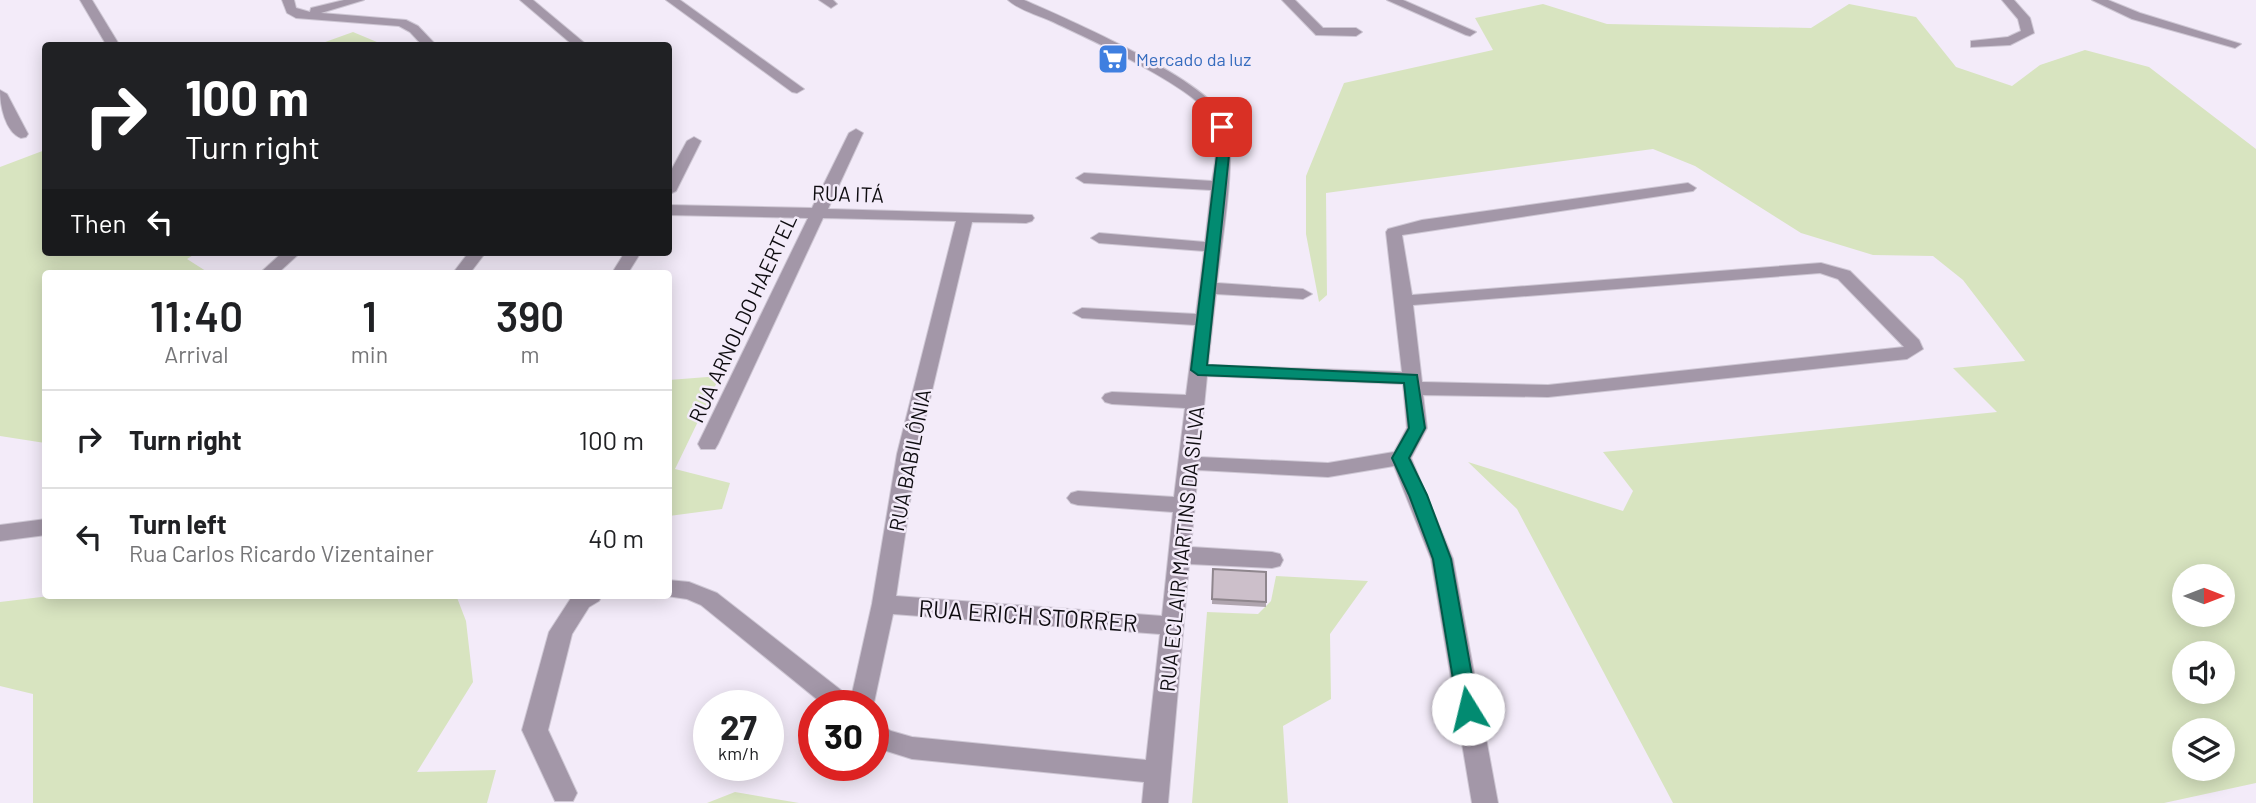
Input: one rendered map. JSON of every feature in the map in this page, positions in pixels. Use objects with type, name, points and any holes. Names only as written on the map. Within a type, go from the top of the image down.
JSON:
[{"type":"street","points":[[86,0],[112,42]]},
{"type":"street","points":[[289,0],[291,10],[300,15],[402,23],[414,29],[427,42]]},
{"type":"street","points":[[300,15],[358,0]]},
{"type":"street","points":[[526,0],[577,42]]},
{"type":"street","points":[[672,0],[797,89]]},
{"type":"street","name":"RUA ECLAIR MARTINS DA SILVA","points":[[1014,0],[1177,82],[1208,103],[1216,112],[1222,127],[1223,155],[1188,463],[1155,803]]},
{"type":"street","points":[[1288,0],[1320,32],[1356,32]]},
{"type":"street","points":[[1392,0],[1470,32]]},
{"type":"street","points":[[1975,44],[2010,41],[2028,33],[2024,18],[2008,0]]},
{"type":"street","points":[[2098,0],[2136,16],[2235,44]]},
{"type":"street","points":[[0,93],[21,134]]},
{"type":"street","name":"RUA ARNOLDO HAERTEL","points":[[708,444],[856,133]]},
{"type":"street","points":[[672,183],[694,141]]},
{"type":"street","points":[[1084,178],[1219,186]]},
{"type":"street","points":[[1401,458],[1417,428],[1394,232],[1422,225],[1688,188]]},
{"type":"street","name":"RUA ITÁ","points":[[672,209],[1026,218]]},
{"type":"street","name":"RUA BABILÔNIA","points":[[865,690],[883,604],[907,454],[965,217]]},
{"type":"street","points":[[1099,238],[1212,247]]},
{"type":"street","points":[[272,270],[288,256]]},
{"type":"street","points":[[463,270],[475,256]]},
{"type":"street","points":[[1198,370],[1412,383],[1496,392],[1548,391],[1907,353],[1914,349],[1913,344],[1843,275],[1821,268],[1404,301]]},
{"type":"street","points":[[1208,288],[1303,294]]},
{"type":"street","points":[[1082,313],[1204,320]]},
{"type":"street","points":[[1112,398],[1195,402]]},
{"type":"street","points":[[1188,463],[1328,470],[1401,458]]},
{"type":"street","points":[[1401,458],[1442,559],[1485,803]]},
{"type":"street","points":[[1078,498],[1184,505]]},
{"type":"street","points":[[0,533],[42,528]]},
{"type":"street","points":[[1180,555],[1272,560]]},
{"type":"street","points":[[672,589],[689,591],[709,598],[822,690]]},
{"type":"street","points":[[564,793],[535,730],[561,632],[584,599]]},
{"type":"street","name":"RUA ERICH STORRER","points":[[883,604],[1173,626]]},
{"type":"street","points":[[889,741],[912,748],[1158,772]]},
{"type":"green space","points":[[1543,4],[1607,24],[1811,28],[1849,4],[1916,17],[1956,67],[2012,86],[2040,65],[2085,50],[2149,67],[2256,149],[2256,783],[2164,803],[1673,803],[1517,509],[1468,462],[1623,511],[1633,491],[1603,452],[1997,412],[1953,368],[2025,361],[1963,280],[1933,256],[1873,255],[1801,233],[1695,166],[1653,149],[1326,193],[1327,295],[1319,302],[1306,234],[1306,176],[1344,83],[1493,50],[1475,18]]},
{"type":"green space","points":[[353,32],[377,42],[325,42]]},
{"type":"green space","points":[[42,151],[42,256],[192,256],[187,259],[204,270],[42,270],[42,443],[0,436],[0,167]]},
{"type":"green space","points":[[720,376],[675,469],[730,483],[722,509],[672,516],[672,380]]},
{"type":"green space","points":[[1276,576],[1368,581],[1330,634],[1331,699],[1283,726],[1288,803],[1192,803],[1207,612],[1258,614],[1271,601]]},
{"type":"green space","points":[[42,597],[458,599],[466,621],[473,682],[417,772],[496,770],[487,803],[33,803],[33,694],[0,686],[0,602]]},
{"type":"green space","points":[[735,792],[799,803],[707,803]]},
{"type":"building","points":[[1213,569],[1266,572],[1266,602],[1212,599]]},
{"type":"place","name":"Mercado da luz","points":[[1113,59]]},
{"type":"route","points":[[1222,127],[1223,155],[1198,370],[1411,378],[1417,428],[1401,458],[1442,559],[1468,709]]}]
